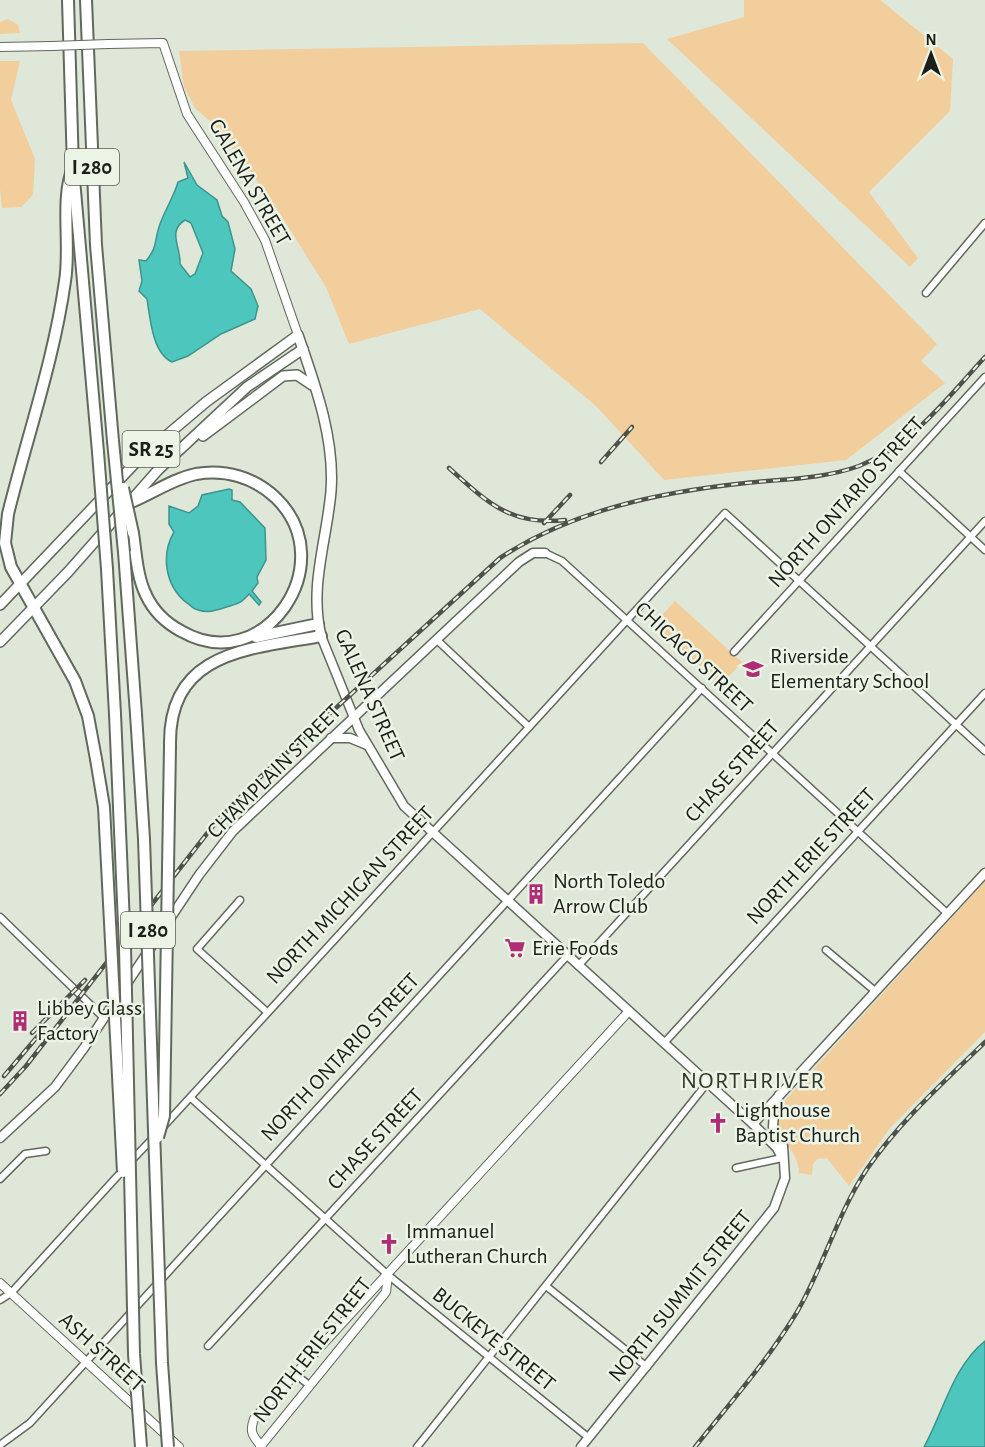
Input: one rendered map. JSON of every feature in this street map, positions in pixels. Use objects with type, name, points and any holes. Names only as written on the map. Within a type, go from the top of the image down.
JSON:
[{"type":"highway","name":"I 280","points":[[68,0],[73,168],[98,452],[115,714],[125,947],[134,1354],[141,1447]]},
{"type":"highway","name":"I 280","points":[[86,0],[96,245],[124,552],[144,839],[162,1363],[168,1447]]},
{"type":"highway","points":[[73,168],[67,182],[69,249],[66,281],[20,466],[5,543],[11,567],[54,639],[75,681],[87,716],[104,807],[134,1354]]},
{"type":"highway","points":[[113,441],[143,585],[160,616],[178,630],[193,637],[216,641],[319,630]]},
{"type":"highway","points":[[0,528],[20,466]]},
{"type":"highway","points":[[129,503],[184,477],[219,473],[236,475],[259,484],[285,509],[299,537],[302,564],[298,579],[289,600],[273,621],[243,639]]},
{"type":"highway","points":[[155,1146],[164,1116],[169,726],[174,707],[188,683],[207,666],[238,651],[319,630]]},
{"type":"main road","name":"GALENA STREET","points":[[298,335],[328,439],[332,475],[317,582],[319,630],[353,717],[398,798],[507,902],[753,1124],[777,1148],[782,1158]]},
{"type":"main road","name":"SR 25","points":[[0,605],[140,458],[207,402],[298,335]]},
{"type":"main road","name":"SR 25","points":[[0,642],[158,471],[247,387],[303,349]]},
{"type":"main road","points":[[158,471],[283,376],[297,375],[313,386]]},
{"type":"main road","name":"CHAMPLAIN STREET","points":[[0,1138],[55,1087],[232,831],[519,562],[533,553],[545,553]]},
{"type":"main road","points":[[330,738],[350,738],[367,745]]},
{"type":"main road","points":[[753,1124],[985,873]]},
{"type":"main road","name":"NORTH SUMMIT STREET","points":[[581,1447],[774,1208],[785,1184],[783,1146],[775,1134],[773,1119],[779,1095]]},
{"type":"street","name":"GALENA STREET","points":[[0,47],[163,43],[187,114],[239,193],[265,240],[298,335]]},
{"type":"street","points":[[926,293],[985,223]]},
{"type":"street","name":"NORTH ONTARIO STREET","points":[[734,652],[985,377]]},
{"type":"street","points":[[899,471],[985,550]]},
{"type":"street","name":"NORTH MICHIGAN STREET","points":[[0,1300],[11,1293],[191,1098],[267,1012],[725,513],[799,581]]},
{"type":"street","name":"CHASE STREET","points":[[579,966],[985,521]]},
{"type":"street","name":"CHICAGO STREET","points":[[545,553],[562,561],[627,619],[948,914]]},
{"type":"street","points":[[799,581],[985,751]]},
{"type":"street","points":[[438,640],[529,727]]},
{"type":"street","name":"NORTH ONTARIO STREET","points":[[0,1444],[30,1423],[702,688]]},
{"type":"street","name":"NORTH ERIE STREET","points":[[664,1043],[985,693]]},
{"type":"street","points":[[240,900],[197,949],[267,1012]]},
{"type":"street","points":[[0,917],[106,1014]]},
{"type":"street","points":[[826,950],[875,992]]},
{"type":"street","name":"CHASE STREET","points":[[208,1346],[567,956]]},
{"type":"street","name":"NORTH ERIE STREET","points":[[388,1275],[386,1292],[261,1447],[252,1435],[250,1427],[254,1419],[629,1011]]},
{"type":"street","points":[[417,1447],[708,1082]]},
{"type":"street","name":"BUCKEYE STREET","points":[[191,1098],[325,1221],[388,1275],[589,1438]]},
{"type":"street","points":[[0,1179],[25,1154],[46,1151]]},
{"type":"street","points":[[736,1168],[782,1158]]},
{"type":"street","name":"ASH STREET","points":[[0,1283],[179,1447]]},
{"type":"street","points":[[546,1286],[647,1367]]},
{"type":"street","points":[[295,1374],[309,1385]]},
{"type":"shaded area","points":[[744,0],[880,0],[953,59],[950,111],[869,192],[918,258],[910,267],[667,39],[744,17]]},
{"type":"shaded area","points":[[8,19],[18,25],[20,33],[0,34],[0,22]]},
{"type":"shaded area","points":[[643,43],[937,344],[921,361],[945,383],[846,460],[664,480],[596,406],[480,309],[349,344],[326,287],[277,209],[219,129],[195,108],[184,87],[179,51]]},
{"type":"shaded area","points":[[0,61],[20,61],[11,100],[35,159],[33,195],[21,207],[2,208]]},
{"type":"shaded area","points":[[675,601],[742,662],[721,685],[654,624]]},
{"type":"shaded area","points":[[985,881],[985,1032],[890,1128],[849,1186],[827,1158],[817,1159],[813,1164],[812,1175],[799,1173],[794,1154],[777,1125],[781,1105]]},
{"type":"water","points":[[184,162],[197,185],[217,200],[222,216],[228,222],[235,249],[231,271],[251,289],[258,306],[255,319],[221,334],[188,356],[172,362],[165,357],[156,343],[147,299],[139,291],[142,281],[139,260],[146,261],[150,256],[161,221],[178,182],[188,178]],"holes":[[[185,220],[191,223],[203,253],[195,274],[190,277],[180,264],[176,234],[180,224]]]},
{"type":"water","points":[[232,490],[232,500],[240,502],[265,528],[266,560],[257,577],[258,583],[252,591],[261,602],[259,605],[249,594],[243,601],[236,604],[214,611],[202,611],[193,608],[180,596],[170,580],[166,561],[174,532],[169,524],[169,506],[189,513],[198,506],[202,495]]},
{"type":"water","points":[[985,1341],[985,1447],[924,1447],[965,1363]]},
{"type":"railway","points":[[0,1094],[26,1066],[216,822],[256,781],[500,558],[557,527],[618,506],[682,492],[817,476],[859,466],[878,457],[913,433],[943,404],[985,357]]},
{"type":"railway","points":[[601,462],[632,427]]},
{"type":"railway","points":[[449,468],[488,501],[514,515],[546,521],[565,520]]},
{"type":"railway","points":[[544,523],[570,495]]},
{"type":"railway","points":[[32,1033],[85,980]]},
{"type":"railway","points":[[4,1076],[43,1030]]},
{"type":"railway","points":[[695,1447],[786,1330],[807,1294],[847,1204],[867,1169],[908,1118],[985,1042]]},
{"type":"place","name":"Riverside Elementary School","points":[[753,669]]},
{"type":"place","name":"North Toledo Arrow Club","points":[[536,894]]},
{"type":"place","name":"Erie Foods","points":[[515,948]]},
{"type":"place","name":"Libbey Glass Factory","points":[[20,1021]]},
{"type":"place","name":"Lighthouse Baptist Church","points":[[718,1123]]},
{"type":"place","name":"Immanuel Lutheran Church","points":[[389,1244]]},
{"type":"district","name":"NORTHRIVER","points":[[753,1081]]}]
